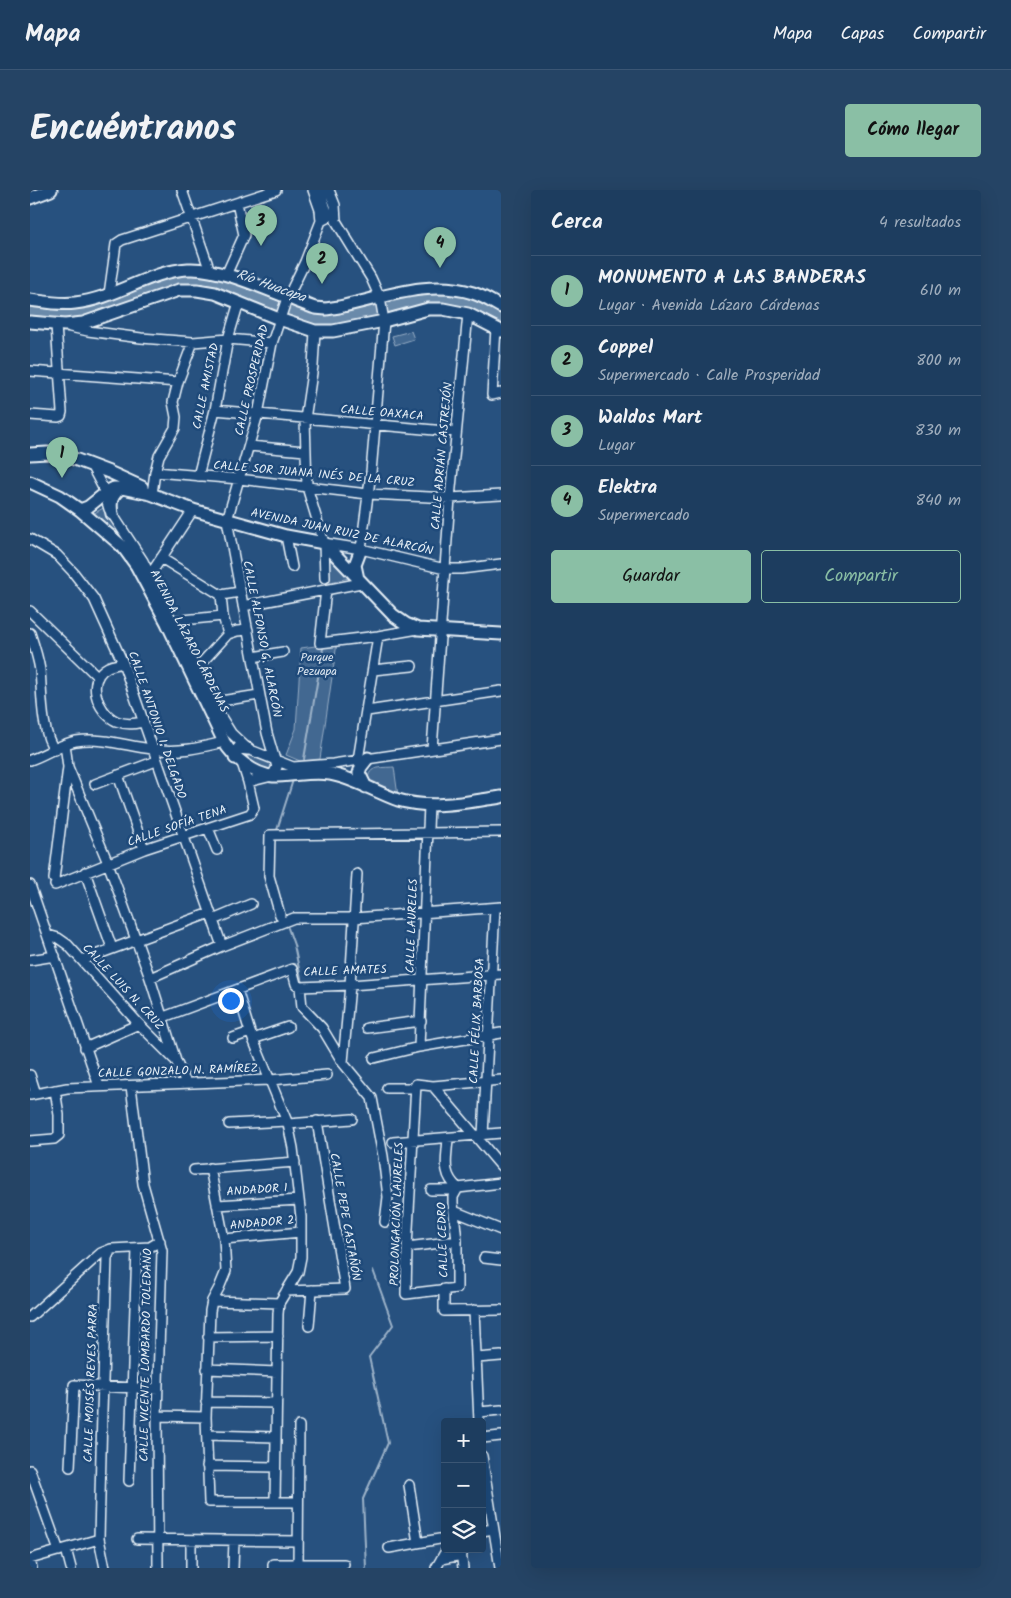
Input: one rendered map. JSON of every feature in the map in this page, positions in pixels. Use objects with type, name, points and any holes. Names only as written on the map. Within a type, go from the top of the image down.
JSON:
[{"type":"main road","points":[[30,198],[51,190]]},
{"type":"main road","points":[[30,300],[77,303],[109,294],[176,270],[198,269],[210,270],[226,275],[314,308],[326,309],[380,300],[401,292],[419,289],[446,288],[475,294],[501,307]]},
{"type":"main road","points":[[30,322],[61,325],[95,320],[179,290],[206,291],[315,331],[333,331],[428,309],[449,310],[468,314],[498,330]]},
{"type":"main road","points":[[30,454],[61,454],[141,486],[152,494]]},
{"type":"main road","name":"AVENIDA LÁZARO CÁRDENAS","points":[[30,482],[60,496],[80,510],[123,547],[136,565],[208,702],[224,742],[239,761]]},
{"type":"main road","points":[[80,510],[88,507],[114,488],[152,494]]},
{"type":"main road","points":[[112,514],[111,498],[114,493],[122,488]]},
{"type":"main road","name":"AVENIDA JUAN RUIZ DE ALARCÓN","points":[[152,494],[193,510],[227,520],[286,536],[324,542]]},
{"type":"main road","points":[[324,542],[393,615],[406,624],[418,630],[501,634]]},
{"type":"main road","points":[[360,581],[355,565],[361,549]]},
{"type":"main road","points":[[248,749],[239,748],[235,754],[239,761],[272,776],[333,769],[366,787],[399,800],[428,806],[441,806],[501,797]]},
{"type":"main road","points":[[363,759],[359,773],[366,787]]},
{"type":"street","points":[[182,190],[210,270]]},
{"type":"street","points":[[109,294],[116,244],[122,240],[276,190]]},
{"type":"street","points":[[313,190],[320,210],[321,221]]},
{"type":"street","points":[[320,190],[331,213],[371,278],[380,300],[384,318],[375,426],[361,549]]},
{"type":"street","points":[[324,190],[326,201]]},
{"type":"street","points":[[329,190],[335,205],[336,221]]},
{"type":"street","name":"CALLE PROSPERIDAD","points":[[227,520],[258,414],[272,343],[287,299],[305,262],[321,221],[327,218],[326,201]]},
{"type":"street","points":[[226,275],[244,235],[237,203]]},
{"type":"street","name":"CALLE AMISTAD","points":[[198,476],[215,410],[228,339],[239,302]]},
{"type":"street","name":"CALLE ADRIÁN CASTREJÓN","points":[[432,749],[450,498],[468,314]]},
{"type":"street","points":[[30,414],[61,416],[58,372],[61,325],[88,331],[142,338],[193,342],[228,339],[272,343]]},
{"type":"street","points":[[497,394],[498,330]]},
{"type":"street","points":[[315,331],[313,366],[305,420],[306,487],[324,542],[325,578]]},
{"type":"street","points":[[152,494],[154,472],[159,456],[175,428],[176,417],[173,402],[178,382],[193,342]]},
{"type":"street","points":[[30,371],[178,382]]},
{"type":"street","name":"CALLE OAXACA","points":[[215,410],[305,420],[456,432]]},
{"type":"street","points":[[249,446],[305,451]]},
{"type":"street","name":"AVENIDA LÁZARO CÁRDENAS","points":[[92,467],[102,486],[112,514],[135,547],[173,621],[196,669],[208,702],[231,733],[248,749],[276,762],[293,767],[333,769],[363,759],[501,739]]},
{"type":"street","name":"CALLE SOR JUANA INÉS DE LA CRUZ","points":[[154,472],[239,479],[368,494],[450,498],[501,495]]},
{"type":"street","points":[[150,575],[193,510]]},
{"type":"street","name":"CALLE ALFONSO G. ALARCÓN","points":[[227,520],[266,733],[276,762]]},
{"type":"street","points":[[286,536],[292,567]]},
{"type":"street","name":"CALLE ANTONIO I. DELGADO","points":[[30,539],[57,555],[94,599],[123,663],[222,946]]},
{"type":"street","name":"AVENIDA JUAN RUIZ DE ALARCÓN","points":[[324,542],[445,569],[501,564]]},
{"type":"street","points":[[161,558],[221,595],[240,592]]},
{"type":"street","points":[[243,606],[326,590],[360,581]]},
{"type":"street","points":[[326,590],[320,643],[339,645],[378,636],[418,630]]},
{"type":"street","points":[[221,595],[228,634]]},
{"type":"street","points":[[30,611],[98,677]]},
{"type":"street","points":[[173,621],[224,616]]},
{"type":"street","points":[[196,669],[228,634],[248,630]]},
{"type":"street","points":[[30,632],[39,668],[46,735],[55,750]]},
{"type":"street","points":[[363,759],[366,711],[378,636]]},
{"type":"street","points":[[253,657],[283,652]]},
{"type":"street","points":[[123,663],[107,667],[98,677],[96,683],[98,702],[104,713],[115,720],[130,725],[143,722]]},
{"type":"street","points":[[373,670],[412,666]]},
{"type":"street","points":[[366,711],[501,691]]},
{"type":"street","points":[[208,702],[259,695]]},
{"type":"street","points":[[30,760],[76,741],[107,740],[152,749],[184,751],[224,742]]},
{"type":"street","points":[[65,744],[68,767],[108,863],[150,978],[176,1061],[186,1083]]},
{"type":"street","points":[[94,784],[156,761]]},
{"type":"street","points":[[239,761],[248,782],[272,776],[277,767],[276,762]]},
{"type":"street","name":"CALLE SOFÍA TENA","points":[[68,767],[55,882],[144,849],[250,814],[253,812],[248,782]]},
{"type":"street","points":[[118,776],[144,849]]},
{"type":"street","name":"CALLE LAURELES","points":[[419,1047],[428,806]]},
{"type":"street","points":[[208,828],[217,850]]},
{"type":"street","points":[[280,915],[269,876],[270,835],[501,832]]},
{"type":"street","points":[[86,872],[112,948]]},
{"type":"street","points":[[343,1063],[357,874]]},
{"type":"street","points":[[30,885],[100,1086]]},
{"type":"street","points":[[82,960],[136,940],[251,904]]},
{"type":"street","points":[[150,978],[222,946],[294,918],[354,918],[498,907]]},
{"type":"street","name":"CALLE FÉLIX BARBOSA","points":[[480,1135],[486,1082],[488,1035],[496,974],[498,907]]},
{"type":"street","name":"CALLE LUIS N. CRUZ","points":[[48,935],[63,941],[139,1024],[176,1061]]},
{"type":"street","points":[[30,960],[55,956]]},
{"type":"street","name":"CALLE AMATES","points":[[237,990],[292,969],[296,984],[300,987],[496,974]]},
{"type":"street","points":[[300,987],[302,1007],[322,1028],[343,1063],[372,1098],[383,1156],[388,1197],[385,1222]]},
{"type":"street","points":[[162,1018],[237,990],[252,1035],[288,1123],[299,1200],[301,1257],[298,1272],[280,1303],[274,1501]]},
{"type":"street","points":[[367,1028],[421,1021]]},
{"type":"street","points":[[86,1048],[139,1024]]},
{"type":"street","points":[[233,1038],[288,1027]]},
{"type":"street","points":[[374,1058],[419,1047],[501,1033]]},
{"type":"street","points":[[30,1075],[33,1094]]},
{"type":"street","name":"CALLE GONZALO N. RAMÍREZ","points":[[33,1094],[100,1086],[270,1080],[327,1075]]},
{"type":"street","points":[[387,1088],[501,1080]]},
{"type":"street","name":"CALLE VICENTE LOMBARDO TOLEDANO","points":[[131,1086],[143,1184],[162,1251],[157,1416],[158,1568]]},
{"type":"street","name":"PROLONGACIÓN LAURELES","points":[[416,1086],[406,1294],[457,1288]]},
{"type":"street","points":[[433,1086],[480,1135],[501,1166]]},
{"type":"street","points":[[30,1142],[54,1139],[59,1135],[56,1090]]},
{"type":"street","points":[[229,1124],[352,1119]]},
{"type":"street","name":"CALLE PEPE CASTAÑÓN","points":[[286,1291],[345,1289],[317,1121]]},
{"type":"street","points":[[393,1142],[501,1133]]},
{"type":"street","name":"CALLE CEDRO","points":[[448,1138],[446,1172],[457,1189],[453,1197],[457,1241],[457,1288]]},
{"type":"street","points":[[194,1170],[295,1162]]},
{"type":"street","points":[[210,1168],[224,1239],[226,1271],[212,1301],[208,1337],[206,1417],[209,1502],[298,1502]]},
{"type":"street","points":[[431,1190],[457,1189],[501,1183]]},
{"type":"street","name":"ANDADOR 1","points":[[217,1205],[299,1200]]},
{"type":"street","points":[[454,1211],[501,1230]]},
{"type":"street","name":"ANDADOR 2","points":[[224,1239],[301,1232]]},
{"type":"street","points":[[30,1317],[101,1254],[118,1248],[137,1249],[150,1247],[160,1241]]},
{"type":"street","points":[[407,1247],[457,1241]]},
{"type":"street","name":"CALLE MOISÉS REYES PARRA","points":[[105,1568],[99,1539],[107,1258],[111,1249]]},
{"type":"street","points":[[129,1481],[137,1249]]},
{"type":"street","points":[[484,1258],[501,1260]]},
{"type":"street","points":[[309,1326],[312,1290]]},
{"type":"street","points":[[444,1290],[444,1311],[501,1310]]},
{"type":"street","points":[[212,1301],[280,1303]]},
{"type":"street","points":[[474,1310],[479,1418]]},
{"type":"street","points":[[208,1337],[278,1336]]},
{"type":"street","points":[[477,1358],[501,1356]]},
{"type":"street","points":[[207,1369],[277,1372]]},
{"type":"street","points":[[70,1466],[74,1385],[158,1389]]},
{"type":"street","points":[[206,1402],[276,1403]]},
{"type":"street","points":[[479,1412],[501,1410]]},
{"type":"street","points":[[157,1416],[206,1417]]},
{"type":"street","points":[[298,1426],[298,1565]]},
{"type":"street","points":[[207,1435],[275,1437]]},
{"type":"street","points":[[486,1438],[501,1436]]},
{"type":"street","points":[[483,1463],[493,1529],[498,1541],[500,1568]]},
{"type":"street","points":[[208,1466],[275,1467]]},
{"type":"street","points":[[30,1470],[71,1568]]},
{"type":"street","points":[[409,1485],[418,1543]]},
{"type":"street","points":[[486,1530],[493,1529]]},
{"type":"street","points":[[32,1568],[30,1559],[99,1539]]},
{"type":"street","points":[[136,1539],[298,1541]]},
{"type":"street","points":[[389,1548],[441,1539]]},
{"type":"street","points":[[191,1540],[191,1568]]},
{"type":"street","points":[[233,1568],[234,1541]]},
{"type":"street","points":[[436,1568],[445,1553]]},
{"type":"street","points":[[441,1559],[459,1553]]},
{"type":"street","points":[[462,1553],[464,1568]]},
{"type":"street","points":[[273,1568],[273,1564],[344,1564]]},
{"type":"green space","points":[[411,331],[414,339],[395,345],[392,336]]},
{"type":"green space","points":[[105,507],[161,602],[91,515]]},
{"type":"green space","points":[[320,550],[325,550],[349,578],[326,583]]},
{"type":"green space","name":"Parque Pezuapa","points":[[337,643],[320,759],[300,761],[286,755],[296,729],[301,648]]},
{"type":"green space","points":[[242,750],[274,765],[270,771],[253,765],[239,755]]},
{"type":"green space","points":[[394,767],[398,796],[369,784],[369,773],[379,768]]},
{"type":"waterway","name":"Río Huacapa","points":[[30,311],[75,314],[103,307],[159,284],[173,280],[194,278],[222,284],[282,309],[315,319],[339,319],[432,300],[464,303],[501,318]]},
{"type":"waterway","points":[[304,759],[323,648]]},
{"type":"waterway","points":[[277,830],[293,780]]},
{"type":"waterway","points":[[288,928],[294,945],[302,983]]},
{"type":"waterway","points":[[366,1568],[363,1499],[388,1443],[369,1357],[393,1325],[373,1270]]},
{"type":"place","name":"Waldos Mart","points":[[261,246]]},
{"type":"place","name":"Elektra","points":[[440,268]]},
{"type":"place","name":"Coppel","points":[[322,284]]},
{"type":"place","name":"MONUMENTO A LAS BANDERAS","points":[[62,478]]}]
